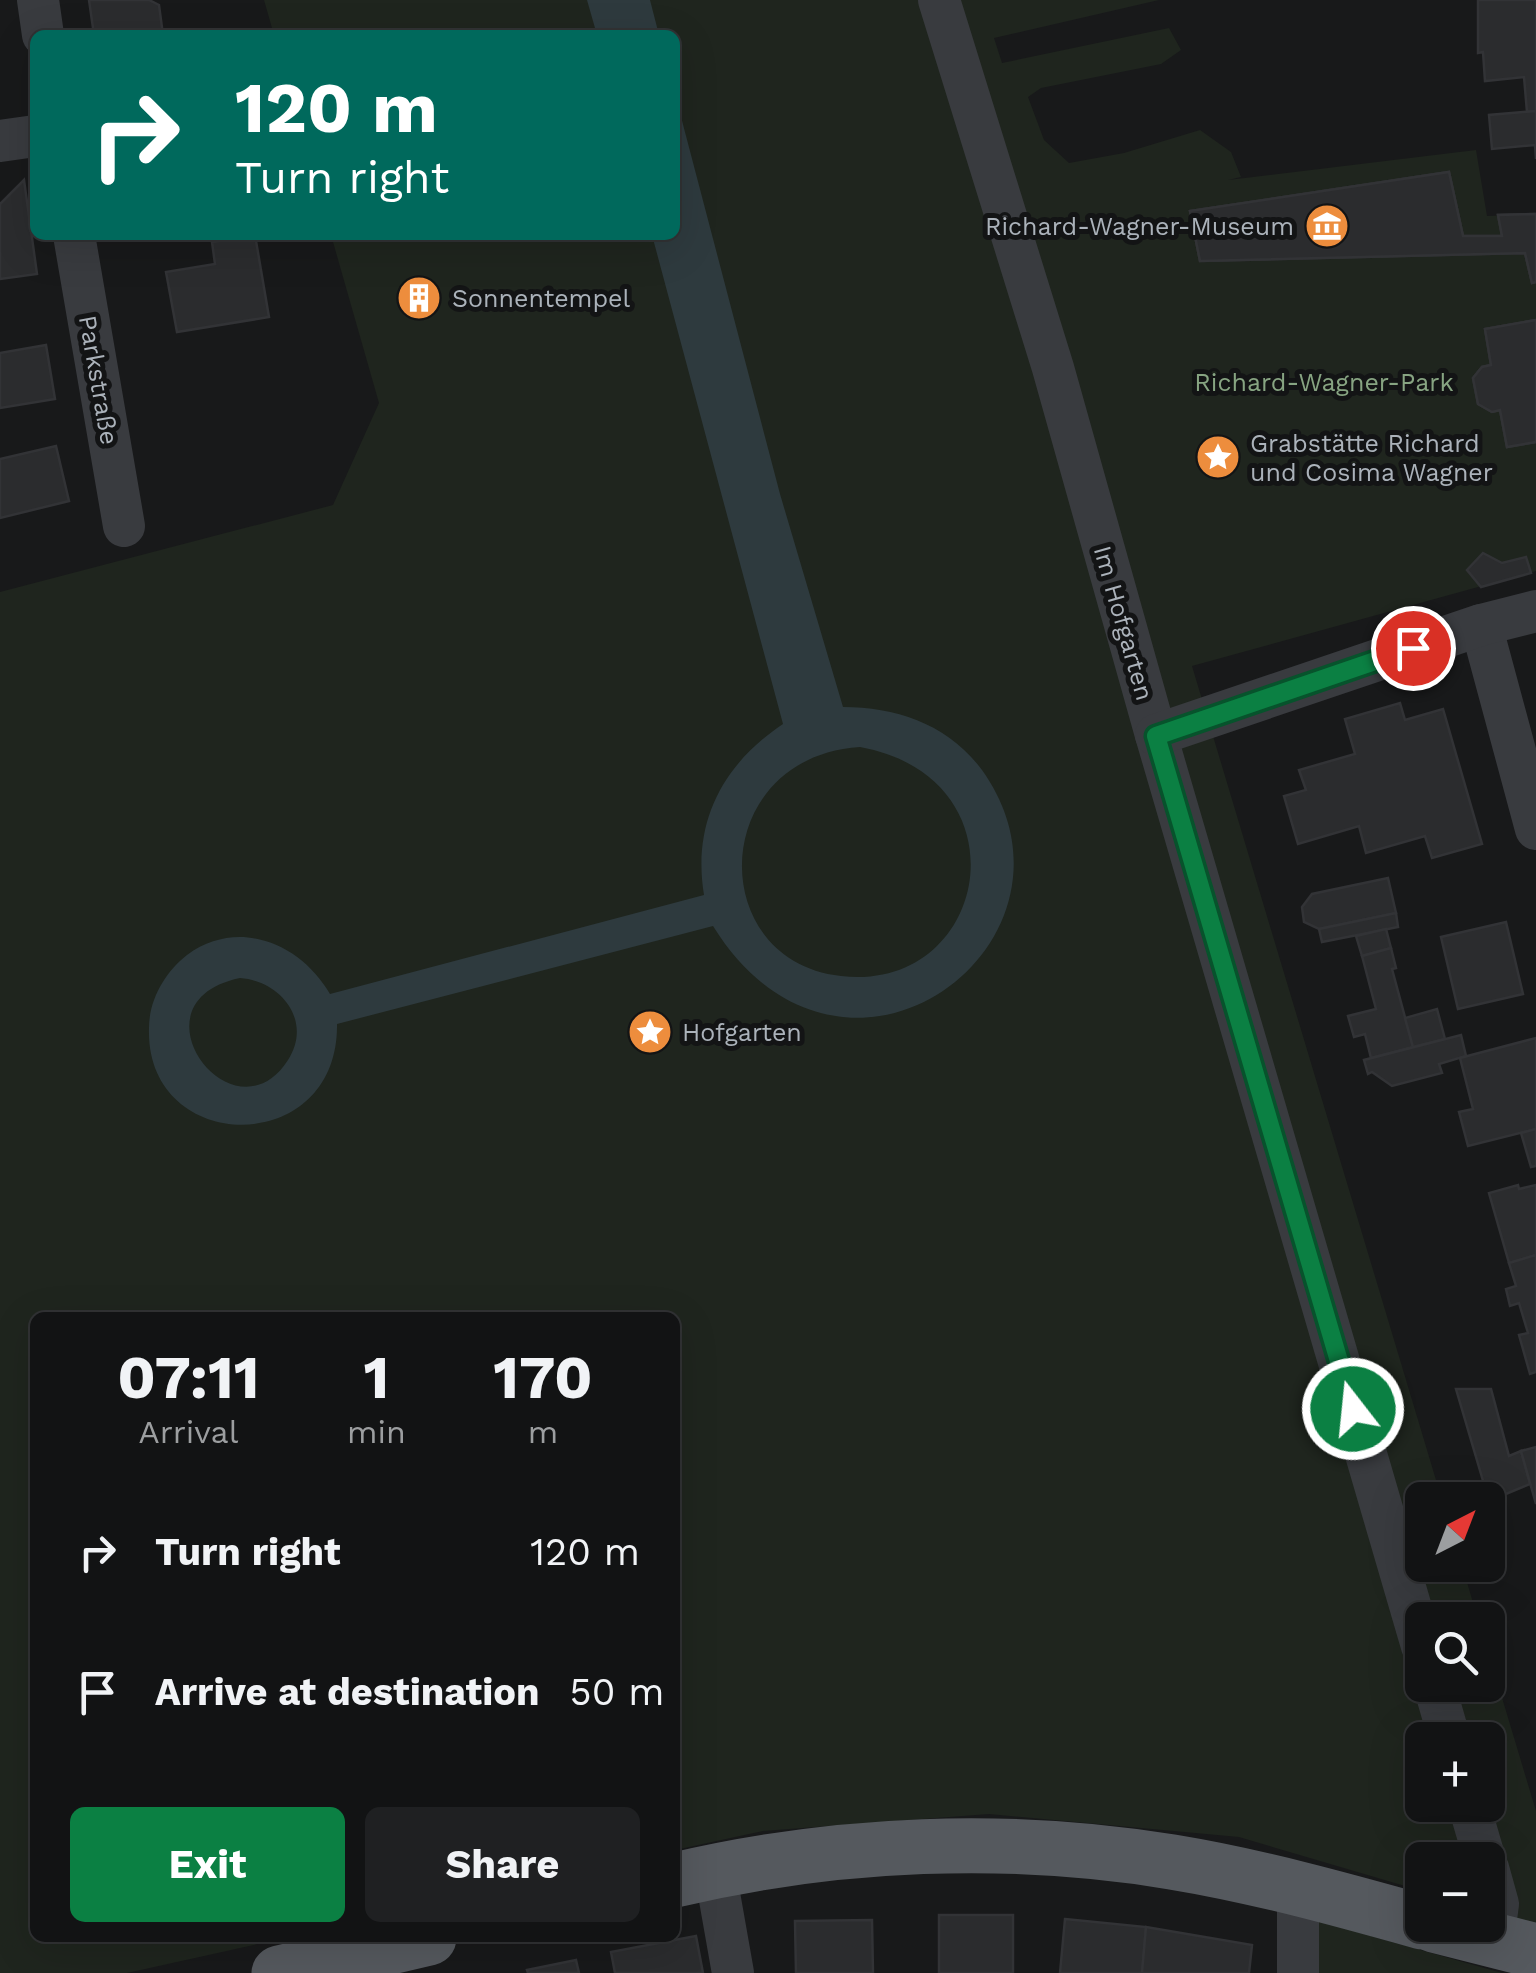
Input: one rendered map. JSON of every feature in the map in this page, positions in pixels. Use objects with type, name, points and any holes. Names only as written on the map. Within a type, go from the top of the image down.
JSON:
[{"type":"main road","points":[[695,1875],[879,1850],[987,1844],[1170,1861],[1298,1888],[1405,1917]]},
{"type":"main road","points":[[278,1973],[412,1942]]},
{"type":"street","points":[[38,0],[41,30]]},
{"type":"street","name":"Im Hofgarten","points":[[938,0],[1054,368],[1156,736],[1409,1602]]},
{"type":"street","points":[[0,141],[30,137]]},
{"type":"street","name":"Parkstraße","points":[[75,240],[124,526]]},
{"type":"street","points":[[1156,736],[1481,625],[1536,611]]},
{"type":"street","points":[[1481,625],[1536,829]]},
{"type":"street","points":[[695,1875],[734,1973]]},
{"type":"street","points":[[1298,1888],[1298,1973]]},
{"type":"street","points":[[1505,1922],[1514,1946]]},
{"type":"green space","name":"Hofgarten","points":[[264,0],[1159,0],[994,38],[1002,63],[1169,28],[1181,50],[1161,64],[1041,88],[1028,97],[1044,140],[1069,163],[1124,153],[1200,130],[1231,152],[1241,177],[1228,180],[1476,150],[1487,216],[1536,214],[1536,571],[1192,666],[1437,1482],[1405,1482],[1405,1582],[1467,1582],[1473,1602],[1405,1602],[1405,1702],[1503,1702],[1536,1811],[1536,1925],[1505,1916],[1505,1842],[1405,1842],[1405,1886],[1239,1837],[989,1814],[763,1831],[680,1849],[680,1312],[30,1312],[30,1942],[267,1942],[127,1973],[0,1973],[0,592],[333,505],[379,403],[332,240],[680,240],[680,30],[273,30]]},
{"type":"green space","points":[[1318,1921],[1502,1973],[1319,1973]]},
{"type":"shaded area","points":[[587,0],[650,0],[658,30],[596,30]]},
{"type":"shaded area","points":[[680,113],[780,494],[843,707],[902,715],[954,741],[982,770],[1011,834],[1010,896],[985,950],[942,991],[888,1014],[827,1015],[767,987],[713,926],[337,1024],[329,1068],[308,1100],[277,1118],[242,1125],[207,1119],[177,1100],[156,1070],[149,1028],[155,997],[179,962],[207,944],[247,937],[267,942],[303,961],[330,994],[704,895],[703,843],[716,797],[744,757],[783,724],[653,240],[680,240]],"holes":[[[860,747],[914,766],[949,798],[968,838],[970,880],[957,919],[931,952],[892,972],[841,976],[796,962],[765,935],[747,900],[742,860],[751,820],[774,785],[810,759]],[[240,978],[255,981],[289,1005],[297,1031],[288,1060],[266,1082],[242,1086],[219,1078],[201,1060],[190,1037],[191,1013],[207,992]]]},
{"type":"building","points":[[89,0],[149,0],[159,5],[162,30],[93,30]]},
{"type":"building","points":[[1478,0],[1536,0],[1536,111],[1527,112],[1524,77],[1485,81],[1483,52],[1478,53]]},
{"type":"building","points":[[1536,111],[1536,159],[1535,145],[1492,149],[1489,115]]},
{"type":"building","name":"Richard-Wagner-Museum","points":[[1449,172],[1463,236],[1502,236],[1498,215],[1536,214],[1536,282],[1532,283],[1525,253],[1200,261],[1190,211]]},
{"type":"building","name":"Richard-Wagner-Museum","points":[[1449,172],[1463,236],[1502,236],[1498,215],[1536,214],[1536,282],[1532,283],[1525,253],[1200,261],[1190,211]]},
{"type":"building","points":[[24,180],[37,274],[0,279],[0,204]]},
{"type":"building","points":[[256,240],[269,317],[177,332],[166,272],[215,264],[212,242]]},
{"type":"building","name":"Sonnentempel","points":[[419,286],[429,290],[433,300],[429,310],[419,314],[409,310],[405,300],[409,290]]},
{"type":"building","points":[[1536,320],[1536,442],[1507,447],[1500,410],[1492,412],[1478,404],[1473,378],[1482,367],[1491,365],[1485,329]]},
{"type":"building","points":[[1536,320],[1536,442],[1507,447],[1500,410],[1492,412],[1478,404],[1473,378],[1482,367],[1491,365],[1485,329]]},
{"type":"building","points":[[46,345],[55,399],[0,408],[0,353]]},
{"type":"building","points":[[56,446],[69,501],[0,518],[0,459]]},
{"type":"building","points":[[1483,553],[1502,563],[1526,557],[1531,573],[1481,587],[1467,570]]},
{"type":"building","points":[[1400,703],[1405,720],[1443,709],[1482,844],[1432,858],[1425,836],[1366,853],[1359,826],[1298,844],[1284,796],[1306,790],[1299,770],[1355,754],[1345,719]]},
{"type":"building","points":[[1388,878],[1396,913],[1319,929],[1304,922],[1302,907],[1312,894]]},
{"type":"building","points":[[1396,913],[1398,927],[1322,942],[1319,929]]},
{"type":"building","points":[[1506,922],[1523,994],[1458,1009],[1441,937]]},
{"type":"building","points":[[1386,929],[1391,948],[1362,956],[1356,936]]},
{"type":"building","points":[[1391,948],[1396,968],[1392,969],[1413,1047],[1371,1058],[1365,1034],[1354,1037],[1348,1016],[1376,1009],[1362,956]]},
{"type":"building","points":[[1437,1009],[1445,1039],[1413,1047],[1405,1018]]},
{"type":"building","points":[[1461,1035],[1466,1056],[1439,1064],[1442,1073],[1392,1086],[1372,1072],[1368,1074],[1364,1060]]},
{"type":"building","points":[[1536,1038],[1536,1129],[1468,1146],[1459,1112],[1473,1109],[1460,1058]]},
{"type":"building","points":[[1536,1129],[1536,1166],[1531,1167],[1521,1133]]},
{"type":"building","points":[[1518,1185],[1519,1189],[1536,1185],[1536,1255],[1509,1263],[1489,1193]]},
{"type":"building","points":[[1536,1255],[1536,1372],[1530,1374],[1519,1335],[1528,1333],[1519,1303],[1510,1306],[1506,1289],[1516,1286],[1509,1263]]},
{"type":"building","points":[[1456,1389],[1491,1389],[1509,1456],[1521,1451],[1530,1484],[1505,1494],[1505,1482],[1483,1482]]},
{"type":"building","points":[[1536,1447],[1536,1504],[1521,1451]]},
{"type":"building","points":[[939,1915],[1013,1915],[1013,1973],[939,1973]]},
{"type":"building","points":[[1065,1919],[1146,1927],[1142,1973],[1060,1973]]},
{"type":"building","points":[[872,1920],[873,1973],[796,1973],[795,1921]]},
{"type":"building","points":[[1146,1927],[1252,1945],[1249,1973],[1142,1973]]},
{"type":"building","points":[[696,1936],[703,1973],[615,1973],[611,1952]]},
{"type":"building","points":[[576,1960],[579,1973],[527,1970]]},
{"type":"place","name":"Richard-Wagner-Museum","points":[[1327,226]]},
{"type":"place","name":"Sonnentempel","points":[[419,298]]},
{"type":"place","name":"Grabstätte Richard und Cosima Wagner","points":[[1218,457]]},
{"type":"place","name":"Hofgarten","points":[[650,1032]]},
{"type":"route","points":[[1353,1409],[1156,736],[1413,648]]},
{"type":"park label","name":"Richard-Wagner-Park","points":[[1324,382]]}]
